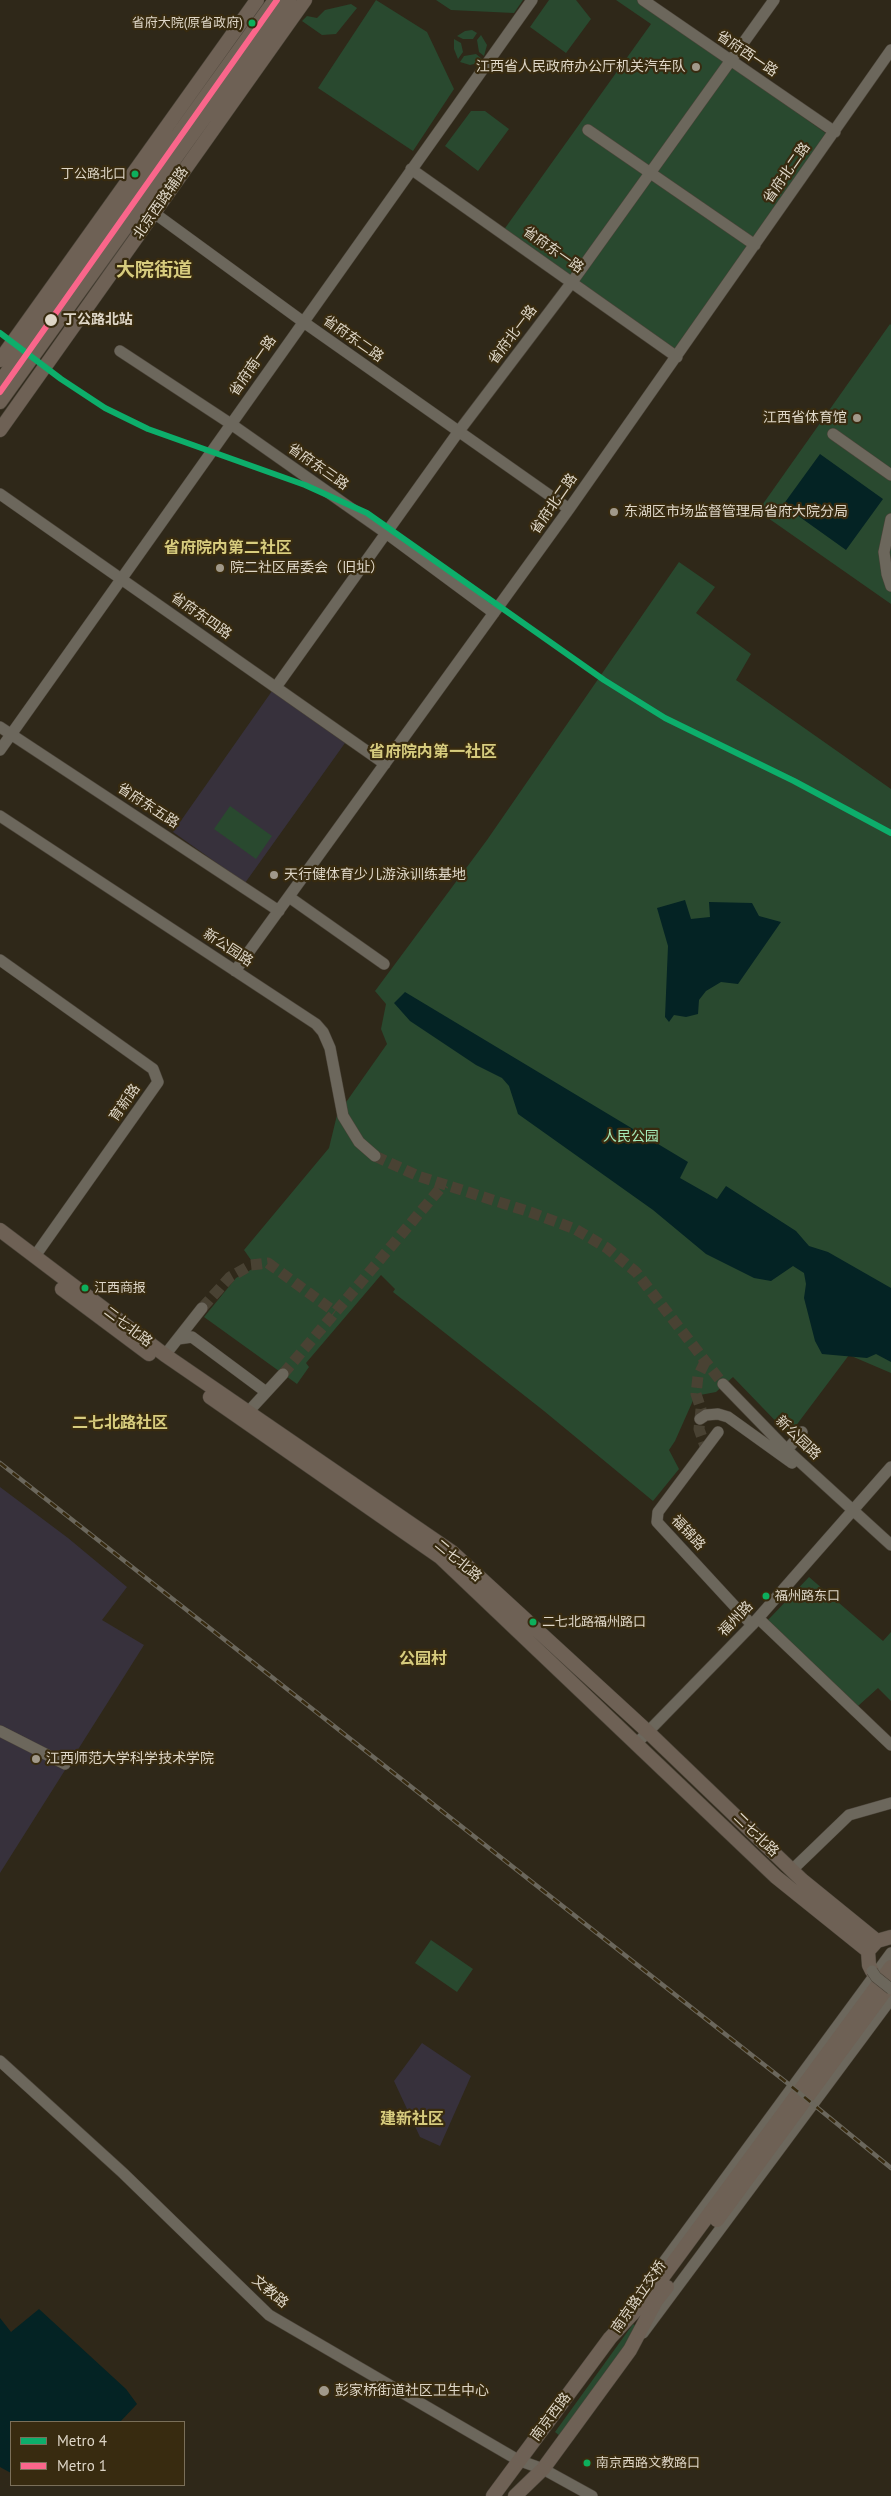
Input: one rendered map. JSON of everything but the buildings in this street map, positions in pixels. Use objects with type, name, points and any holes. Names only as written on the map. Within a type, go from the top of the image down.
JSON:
[{"type":"main road","points":[[0,360],[257,0]]},
{"type":"main road","points":[[0,382],[143,205],[275,0]]},
{"type":"main road","points":[[1,398],[143,205],[289,0]]},
{"type":"main road","name":"北京西路辅路","points":[[0,430],[143,205],[305,0]]},
{"type":"main road","name":"二七北路","points":[[0,1230],[165,1355],[452,1552],[647,1730],[872,1946]]},
{"type":"main road","name":"二七北路","points":[[0,1242],[131,1342],[440,1557],[776,1877],[872,1946]]},
{"type":"main road","points":[[872,1971],[869,1965],[872,1946],[891,1936]]},
{"type":"main road","name":"南京路立交桥","points":[[610,2338],[648,2297],[891,1967]]},
{"type":"main road","name":"南京路立交桥","points":[[630,2350],[656,2301],[891,1984]]},
{"type":"main road","name":"南京西路","points":[[493,2496],[610,2338]]},
{"type":"main road","name":"南京西路","points":[[515,2496],[543,2469],[630,2350]]},
{"type":"street","name":"省府南一路","points":[[0,750],[302,321],[532,0]]},
{"type":"street","name":"省府西一路","points":[[643,0],[835,132]]},
{"type":"street","name":"省府北一路","points":[[276,687],[459,431],[572,282],[774,0]]},
{"type":"street","name":"省府北二路","points":[[235,971],[569,510],[891,50]]},
{"type":"street","points":[[588,130],[755,245]]},
{"type":"street","name":"省府东一路","points":[[412,169],[677,357]]},
{"type":"street","name":"省府东二路","points":[[122,190],[302,321],[569,510]]},
{"type":"street","name":"省府东三路","points":[[120,351],[231,424],[386,533],[494,613]]},
{"type":"street","points":[[1,398],[17,406]]},
{"type":"street","points":[[832,434],[891,476]]},
{"type":"street","name":"省府东四路","points":[[0,494],[385,764]]},
{"type":"street","points":[[891,519],[884,552],[891,586]]},
{"type":"street","name":"省府东五路","points":[[0,727],[279,911]]},
{"type":"street","name":"新公园路","points":[[0,816],[316,1024],[323,1032],[330,1048],[343,1116],[359,1142],[375,1156]]},
{"type":"street","points":[[289,897],[384,964]]},
{"type":"street","name":"育新路","points":[[0,960],[153,1069],[158,1082],[35,1256]]},
{"type":"street","points":[[165,1355],[202,1308]]},
{"type":"street","points":[[178,1339],[192,1337],[266,1392]]},
{"type":"street","points":[[248,1412],[283,1374]]},
{"type":"street","name":"新公园路","points":[[722,1384],[787,1450],[891,1545]]},
{"type":"street","points":[[700,1419],[706,1415],[718,1414],[728,1417],[832,1491]]},
{"type":"street","name":"福锦路","points":[[718,1432],[658,1512],[657,1522],[755,1622],[891,1745]]},
{"type":"street","points":[[787,1450],[802,1432]]},
{"type":"street","name":"福州路","points":[[637,1743],[647,1730],[755,1622],[891,1467]]},
{"type":"street","points":[[0,1731],[64,1764]]},
{"type":"street","points":[[792,1870],[849,1815],[891,1804]]},
{"type":"street","name":"南京路立交桥","points":[[610,2338],[891,1953]]},
{"type":"street","points":[[872,1971],[876,1977],[891,1989]]},
{"type":"street","name":"南京路立交桥","points":[[630,2350],[665,2307],[891,1999]]},
{"type":"street","name":"文教路","points":[[0,2061],[123,2174],[269,2314],[518,2460],[543,2469],[592,2496]]},
{"type":"shaded area","points":[[272,691],[345,743],[245,883],[173,832]]},
{"type":"shaded area","name":"江西师范大学科学技术学院","points":[[0,1487],[68,1538],[127,1587],[102,1620],[144,1645],[0,1873]]},
{"type":"shaded area","points":[[422,2043],[471,2076],[440,2146],[420,2137],[394,2081]]},
{"type":"green space","points":[[376,0],[427,32],[454,89],[413,151],[318,88]]},
{"type":"green space","points":[[436,0],[523,0],[514,13],[451,10]]},
{"type":"green space","points":[[549,0],[576,0],[591,19],[566,53],[530,27]]},
{"type":"green space","points":[[616,0],[638,0],[827,134],[675,352],[503,231],[651,24]]},
{"type":"green space","points":[[351,4],[357,8],[336,34],[322,35],[302,21],[307,16],[317,18],[325,10]]},
{"type":"green space","points":[[472,30],[477,33],[473,39],[463,39],[457,36],[465,31]]},
{"type":"green space","points":[[481,35],[487,45],[484,56],[479,52],[477,40]]},
{"type":"green space","points":[[454,39],[461,43],[463,52],[458,59],[454,49]]},
{"type":"green space","points":[[476,54],[482,59],[478,63],[470,65],[460,62],[464,56]]},
{"type":"green space","points":[[471,111],[485,111],[509,129],[478,171],[445,146]]},
{"type":"green space","name":"江西省体育馆","points":[[891,325],[891,604],[758,511]]},
{"type":"green space","name":"人民公园","points":[[679,562],[715,587],[696,613],[751,654],[736,680],[891,789],[891,1373],[849,1355],[789,1435],[733,1377],[716,1392],[695,1396],[675,1441],[669,1450],[679,1469],[653,1501],[544,1411],[393,1292],[395,1289],[381,1275],[306,1363],[309,1367],[297,1384],[204,1317],[236,1278],[256,1267],[244,1250],[329,1148],[337,1115],[387,1044],[381,1029],[386,1004],[375,991],[487,840]]},
{"type":"green space","points":[[230,806],[272,836],[256,859],[214,829]]},
{"type":"green space","points":[[809,1577],[883,1641],[891,1632],[891,1701],[878,1688],[858,1706],[768,1620]]},
{"type":"green space","points":[[431,1940],[473,1969],[457,1992],[415,1963]]},
{"type":"green space","points":[[633,2324],[638,2327],[560,2436],[555,2432]]},
{"type":"water","points":[[820,454],[883,499],[846,550],[783,505]]},
{"type":"water","points":[[685,900],[691,919],[710,917],[709,902],[752,903],[759,916],[781,922],[738,984],[721,982],[706,991],[699,1000],[698,1014],[686,1017],[674,1015],[669,1022],[665,1017],[668,946],[657,908]]},
{"type":"water","points":[[405,992],[688,1162],[680,1178],[717,1199],[726,1186],[796,1231],[809,1246],[828,1252],[891,1288],[891,1362],[876,1354],[867,1358],[822,1354],[815,1341],[804,1298],[806,1284],[804,1273],[793,1266],[771,1281],[754,1278],[706,1254],[653,1210],[518,1114],[509,1086],[502,1078],[476,1065],[410,1021],[394,1003]]},
{"type":"water","points":[[39,2309],[126,2389],[137,2404],[121,2421],[10,2421],[10,2472],[0,2467],[0,2318],[11,2332]]},
{"type":"tunnel","points":[[375,1156],[418,1176],[530,1212],[575,1229],[607,1248],[636,1272],[723,1384]]},
{"type":"tunnel","points":[[283,1374],[444,1184]]},
{"type":"tunnel","points":[[202,1308],[230,1277],[251,1265],[268,1263],[335,1312]]},
{"type":"tunnel","points":[[705,1362],[698,1376],[696,1394],[701,1409],[699,1429],[706,1449]]},
{"type":"railway","points":[[0,1463],[786,2082],[891,2168]]},
{"type":"metro line","name":"1","points":[[0,392],[277,0]]},
{"type":"metro line","name":"4","points":[[0,333],[61,379],[105,408],[148,429],[305,485],[367,513],[604,680],[665,718],[794,781],[891,833]]},
{"type":"place","name":"省府大院(原省政府)","points":[[252,23]]},
{"type":"place","name":"江西省人民政府办公厅机关汽车队","points":[[696,67]]},
{"type":"place","name":"丁公路北口","points":[[135,174]]},
{"type":"place","name":"丁公路北站","points":[[51,320]]},
{"type":"place","name":"江西省体育馆","points":[[857,418]]},
{"type":"place","name":"东湖区市场监督管理局省府大院分局","points":[[614,512]]},
{"type":"place","name":"院二社区居委会（旧址）","points":[[220,568]]},
{"type":"place","name":"天行健体育少儿游泳训练基地","points":[[274,875]]},
{"type":"place","name":"江西商报","points":[[85,1288]]},
{"type":"place","name":"福州路东口","points":[[766,1596]]},
{"type":"place","name":"二七北路福州路口","points":[[533,1622]]},
{"type":"place","name":"江西师范大学科学技术学院","points":[[36,1759]]},
{"type":"place","name":"彭家桥街道社区卫生中心","points":[[324,2391]]},
{"type":"place","name":"南京西路文教路口","points":[[587,2463]]},
{"type":"district","name":"大院街道","points":[[154,271]]},
{"type":"district","name":"省府院内第二社区","points":[[228,548]]},
{"type":"district","name":"省府院内第一社区","points":[[433,752]]},
{"type":"district","name":"二七北路社区","points":[[120,1423]]},
{"type":"district","name":"公园村","points":[[423,1659]]},
{"type":"district","name":"建新社区","points":[[412,2119]]}]
